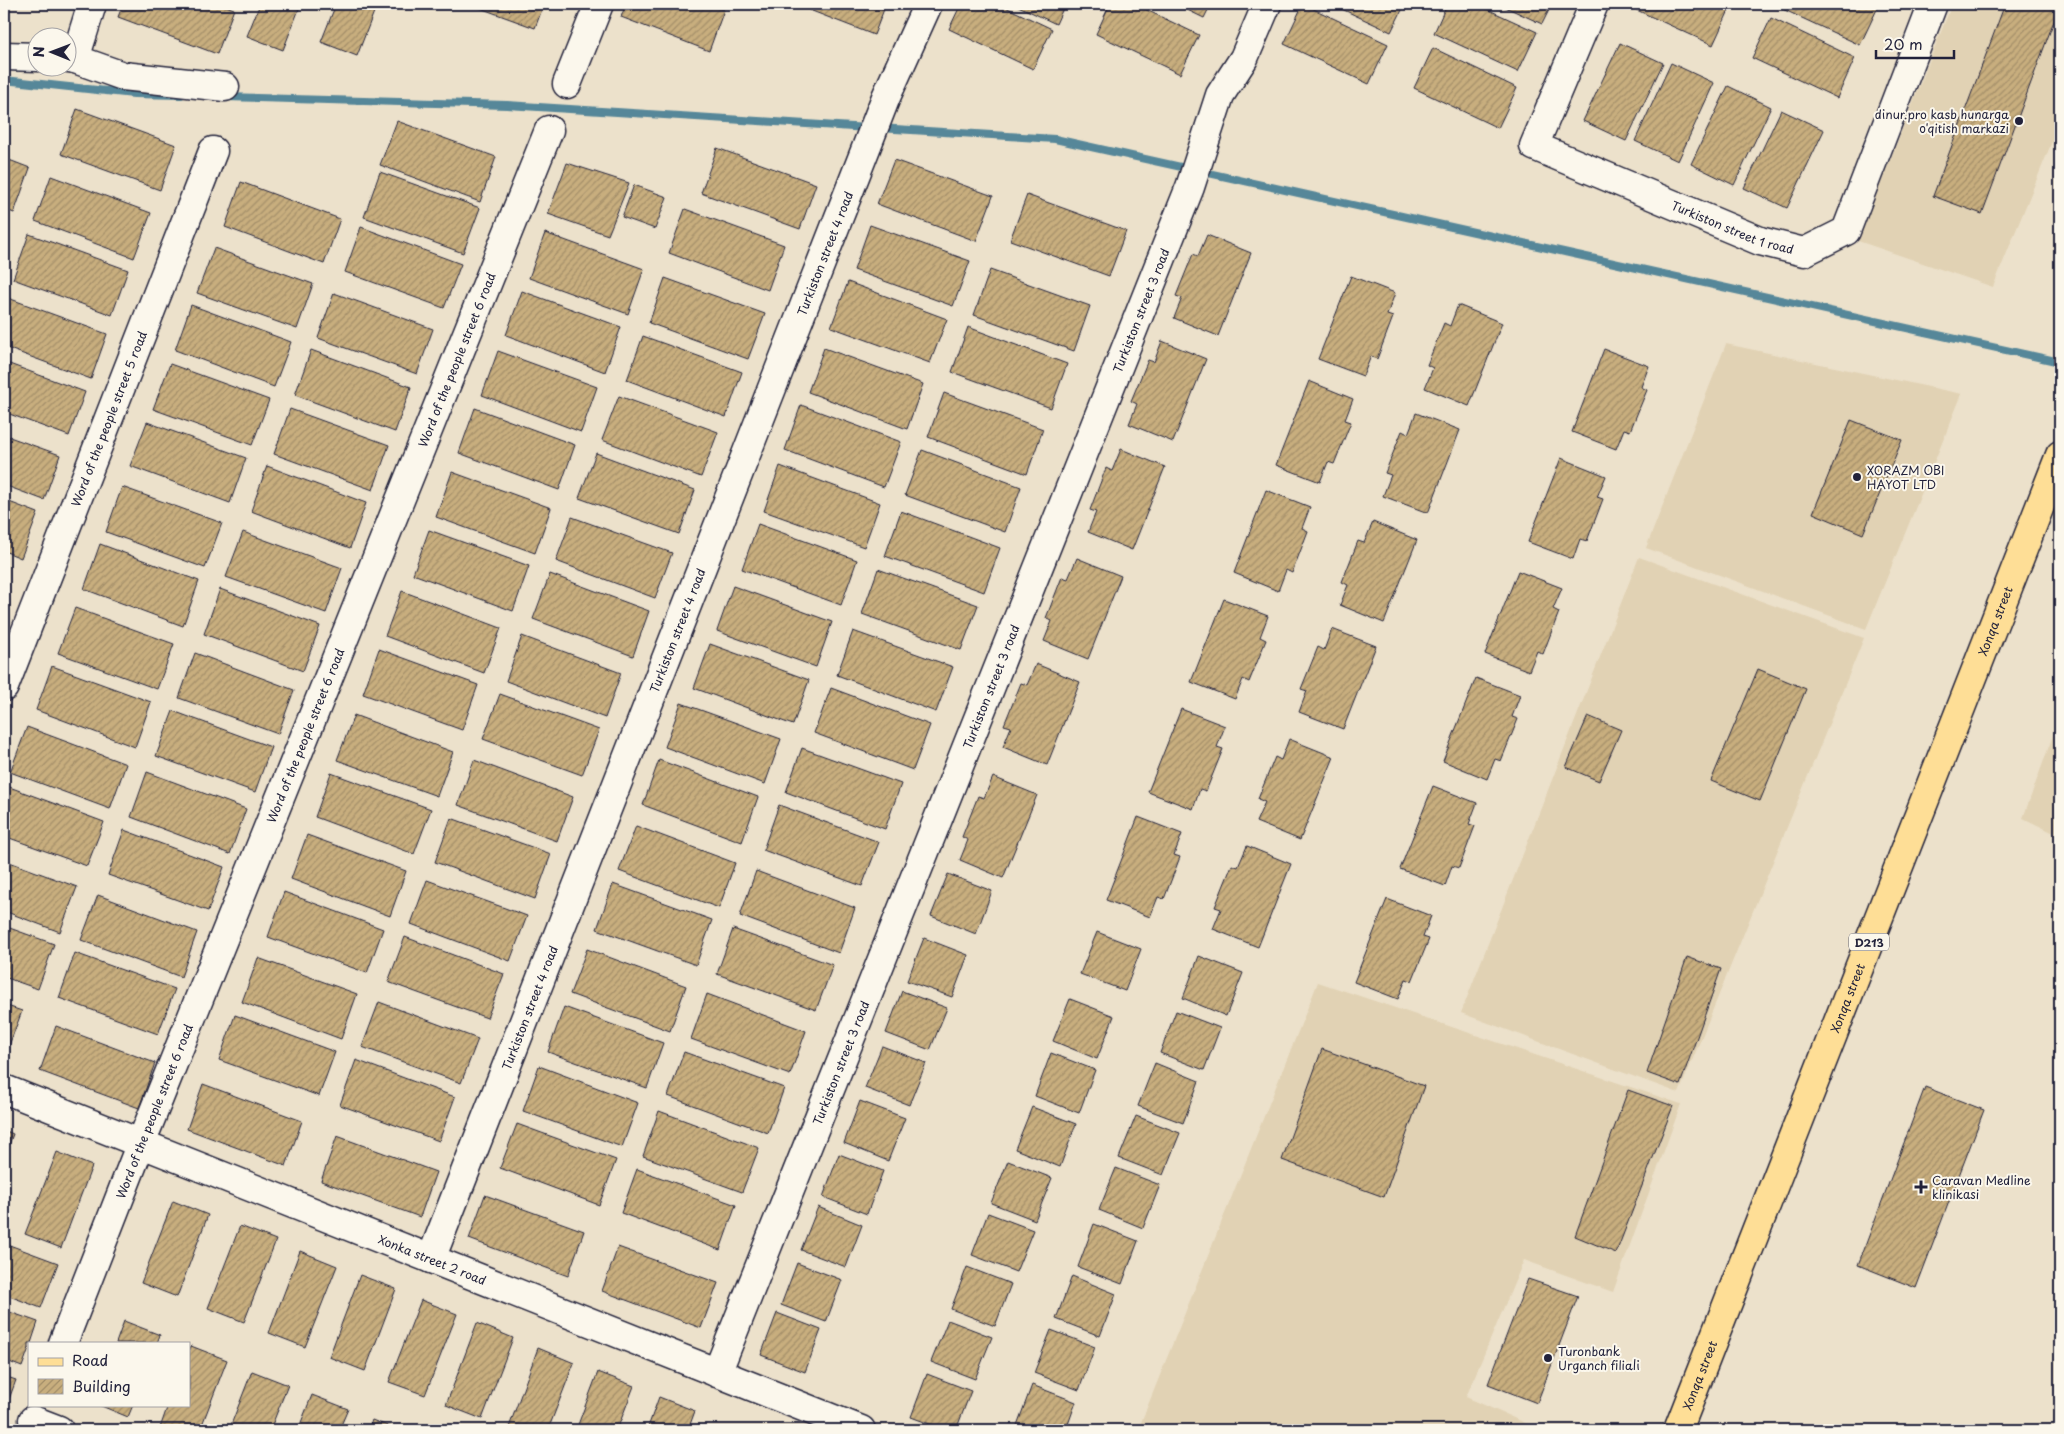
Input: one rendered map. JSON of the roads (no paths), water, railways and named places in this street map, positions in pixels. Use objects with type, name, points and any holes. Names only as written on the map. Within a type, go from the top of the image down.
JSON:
[{"type":"main road","name":"Xonqa street","points":[[1678,1430],[2060,455]]},
{"type":"street","points":[[78,40],[92,4]]},
{"type":"street","points":[[567,84],[599,4]]},
{"type":"street","name":"Turkiston street 4 road","points":[[431,1259],[886,97],[928,4]]},
{"type":"street","name":"Turkiston street 3 road","points":[[717,1373],[1187,196],[1220,95],[1244,58],[1267,4]]},
{"type":"street","name":"Turkiston street 1 road","points":[[1594,4],[1534,146],[1760,242],[1804,252],[1846,231],[1933,4]]},
{"type":"street","points":[[4,56],[28,57]]},
{"type":"street","points":[[78,60],[123,76],[226,87]]},
{"type":"street","name":"Word of the people street 6 road","points":[[63,1342],[141,1143],[549,130]]},
{"type":"street","name":"Word of the people street 5 road","points":[[4,687],[213,151]]},
{"type":"street","name":"Xonka street 2 road","points":[[4,1089],[861,1430]]},
{"type":"street","points":[[33,1419],[59,1430]]},
{"type":"waterway","points":[[4,80],[134,94],[181,95]]},
{"type":"waterway","points":[[225,97],[507,105],[868,128]]},
{"type":"waterway","points":[[879,128],[1055,139],[2060,362]]},
{"type":"place","name":"dinur.pro kasb hunarga o'qitish markazi","points":[[2019,121]]},
{"type":"place","name":"XORAZM OBI HAYOT LTD","points":[[1857,477]]},
{"type":"place","name":"Caravan Medline klinikasi","points":[[1921,1187]]},
{"type":"place","name":"Turonbank Urganch filiali","points":[[1548,1358]]}]
